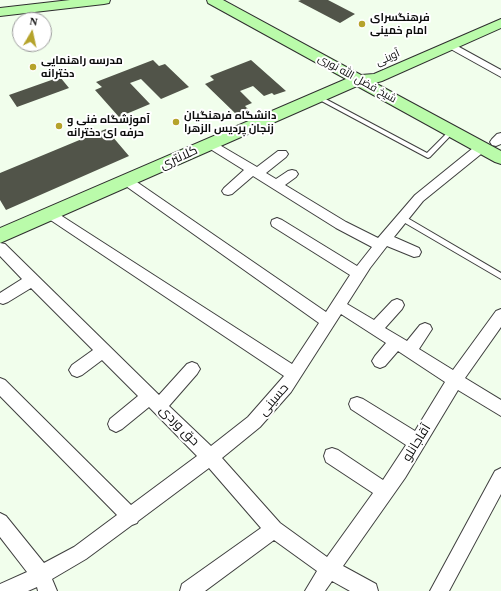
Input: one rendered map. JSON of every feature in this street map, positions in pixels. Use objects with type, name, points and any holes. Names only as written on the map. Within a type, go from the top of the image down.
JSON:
[{"type":"main road","points":[[0,12],[104,0]]},
{"type":"main road","name":"شیخ فضل الله نوری","points":[[213,0],[368,73],[452,131],[495,143]]},
{"type":"main road","name":"شیخ فضل الله نوری","points":[[235,0],[495,143],[501,158]]},
{"type":"main road","points":[[460,27],[501,9]]},
{"type":"main road","name":"آوینی","points":[[368,73],[445,38],[501,22]]},
{"type":"main road","name":"کلانتری","points":[[0,236],[318,97],[368,73]]},
{"type":"street","points":[[445,38],[501,74]]},
{"type":"street","name":"حسینی","points":[[7,591],[44,583],[80,553],[131,517],[254,422],[286,387],[359,274],[419,198],[495,143]]},
{"type":"street","points":[[211,144],[341,225],[383,242],[414,252]]},
{"type":"street","points":[[228,191],[282,154]]},
{"type":"street","points":[[276,185],[292,174]]},
{"type":"street","points":[[127,180],[328,321]]},
{"type":"street","points":[[50,214],[294,374]]},
{"type":"street","points":[[277,224],[359,274]]},
{"type":"street","name":"حق وردی","points":[[0,248],[210,457],[274,529],[329,568],[369,591]]},
{"type":"street","points":[[3,298],[32,280]]},
{"type":"street","points":[[338,305],[501,409]]},
{"type":"street","points":[[375,329],[397,305]]},
{"type":"street","name":"آقاجانلو","points":[[314,591],[385,491],[455,380],[501,315]]},
{"type":"street","points":[[409,350],[425,329]]},
{"type":"street","points":[[380,361],[396,342]]},
{"type":"street","points":[[77,370],[104,351]]},
{"type":"street","points":[[116,424],[154,401],[192,370]]},
{"type":"street","points":[[0,385],[131,517]]},
{"type":"street","points":[[357,404],[417,442]]},
{"type":"street","points":[[332,456],[385,491]]},
{"type":"street","points":[[439,591],[501,477]]},
{"type":"street","points":[[0,522],[44,583]]},
{"type":"street","points":[[189,591],[274,529]]},
{"type":"lane","points":[[318,97],[428,156],[452,131]]},
{"type":"lane","points":[[402,218],[501,276]]},
{"type":"building","points":[[328,0],[355,14],[340,23],[298,1]]},
{"type":"building","points":[[153,60],[159,66],[165,64],[189,87],[161,99],[141,79],[130,83],[150,104],[119,117],[95,90],[102,87],[96,82]]},
{"type":"building","points":[[251,60],[286,91],[274,95],[272,93],[264,96],[253,86],[240,91],[252,103],[245,106],[248,109],[236,114],[205,84],[214,80],[210,76]]},
{"type":"building","points":[[60,77],[69,88],[17,107],[9,95]]},
{"type":"building","points":[[106,129],[129,156],[6,210],[0,200],[0,173]]},
{"type":"place","name":"فرهنگسرای امام خمینی","points":[[362,24]]},
{"type":"place","name":"مدرسه راهنمایی دخترانه","points":[[33,67]]},
{"type":"place","name":"دانشگاه فرهنگیان زنجان پردیس الزهرا","points":[[176,122]]},
{"type":"place","name":"آموزشگاه فنی و حرفه ای دخترانه","points":[[59,126]]}]
